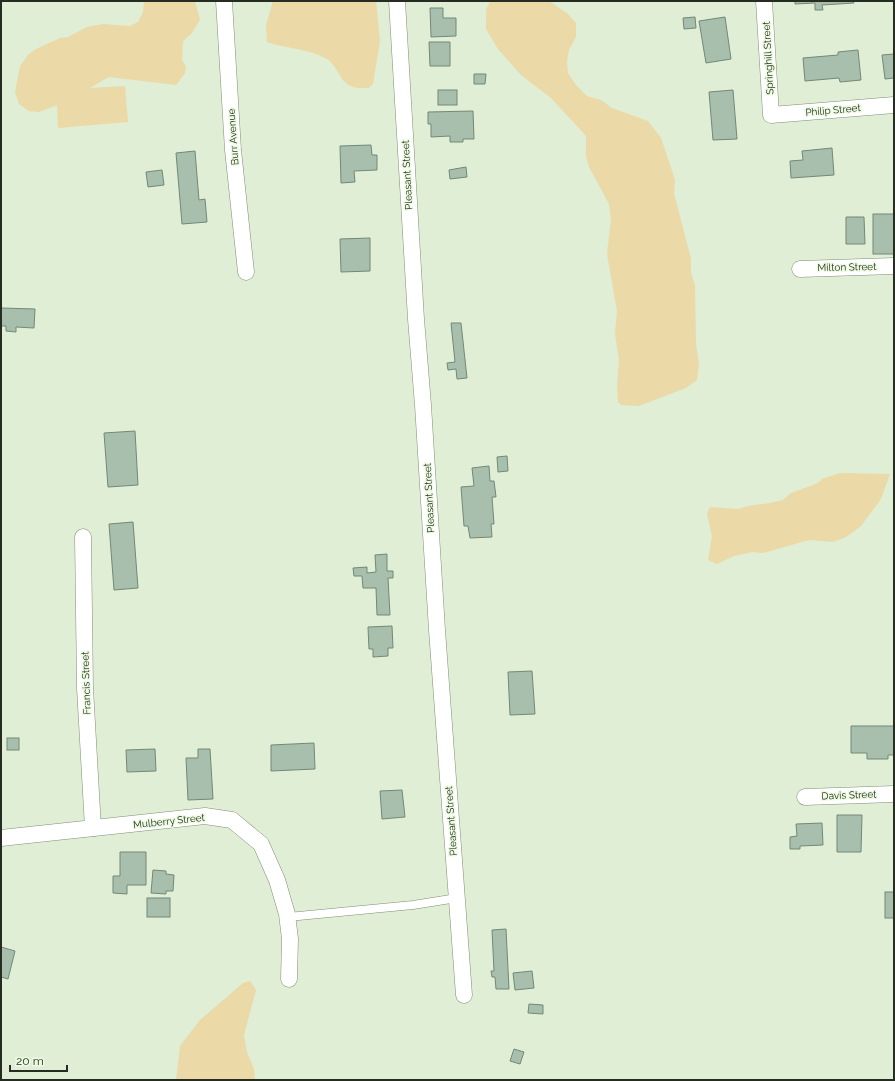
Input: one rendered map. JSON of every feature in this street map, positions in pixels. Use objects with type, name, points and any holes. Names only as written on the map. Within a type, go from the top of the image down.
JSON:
[{"type":"street","name":"Burr Avenue","points":[[224,1],[233,150],[246,272]]},
{"type":"street","name":"Pleasant Street","points":[[397,1],[416,319],[464,995]]},
{"type":"street","name":"Springhill Street","points":[[764,1],[771,115]]},
{"type":"street","name":"Philip Street","points":[[771,115],[894,105]]},
{"type":"street","name":"Milton Street","points":[[800,268],[894,266]]},
{"type":"street","name":"Francis Street","points":[[83,537],[86,688],[93,828]]},
{"type":"street","name":"Davis Street","points":[[804,797],[894,794]]},
{"type":"street","name":"Mulberry Street","points":[[1,838],[205,816],[232,820],[261,844],[277,880],[288,917],[290,939],[289,979]]},
{"type":"lane","points":[[288,917],[413,905],[457,898]]},
{"type":"shaded area","points":[[144,1],[195,1],[200,20],[191,34],[183,41],[182,59],[186,67],[185,73],[176,85],[109,77],[90,88],[125,86],[128,122],[58,128],[57,105],[39,112],[29,111],[19,104],[15,92],[20,66],[28,55],[36,49],[60,38],[68,37],[87,27],[103,24],[130,26],[138,22],[143,12]]},
{"type":"shaded area","points":[[273,1],[376,1],[380,41],[373,84],[369,88],[353,87],[344,81],[331,62],[320,55],[267,42],[266,25]]},
{"type":"shaded area","points":[[490,1],[549,1],[567,13],[576,23],[576,37],[569,50],[567,61],[568,73],[576,85],[587,96],[601,100],[612,108],[648,121],[661,138],[675,180],[674,193],[691,259],[691,272],[695,286],[696,344],[699,364],[697,380],[686,388],[639,406],[621,405],[618,402],[617,386],[619,360],[615,334],[617,311],[607,254],[611,219],[609,204],[589,167],[586,156],[586,136],[551,98],[521,75],[498,49],[486,29],[486,10]]},
{"type":"shaded area","points":[[840,473],[890,474],[881,499],[861,526],[846,537],[833,542],[809,540],[763,553],[752,552],[734,556],[717,564],[708,560],[712,536],[707,514],[710,507],[738,509],[783,500],[791,493],[818,483],[822,479]]},
{"type":"shaded area","points":[[250,981],[256,990],[244,1035],[247,1052],[254,1069],[255,1080],[176,1080],[180,1046],[200,1020],[243,983]]},
{"type":"building","points":[[795,1],[853,1],[854,3],[822,5],[823,10],[815,10],[815,3],[795,4]]},
{"type":"building","points":[[430,8],[443,8],[443,18],[456,18],[456,36],[431,37]]},
{"type":"building","points":[[695,17],[696,28],[684,29],[683,18]]},
{"type":"building","points":[[725,17],[731,59],[706,63],[699,21]]},
{"type":"building","points":[[429,42],[450,42],[450,66],[430,66]]},
{"type":"building","points":[[858,50],[861,80],[840,82],[839,78],[805,81],[803,58],[838,55],[838,52]]},
{"type":"building","points":[[894,54],[894,78],[885,79],[882,55]]},
{"type":"building","points":[[474,74],[486,74],[485,84],[474,84]]},
{"type":"building","points":[[438,90],[457,90],[457,105],[438,105]]},
{"type":"building","points":[[733,90],[737,139],[713,140],[709,92]]},
{"type":"building","points":[[473,111],[474,139],[463,139],[463,142],[450,142],[450,136],[431,137],[431,124],[428,124],[428,112]]},
{"type":"building","points":[[371,145],[372,155],[377,155],[377,170],[354,171],[355,182],[341,183],[340,146]]},
{"type":"building","points":[[832,148],[834,175],[791,178],[790,161],[803,160],[802,151]]},
{"type":"building","points":[[195,151],[199,200],[205,199],[207,222],[182,224],[176,153]]},
{"type":"building","points":[[466,167],[467,177],[450,179],[449,170]]},
{"type":"building","points":[[162,170],[164,185],[148,187],[146,172]]},
{"type":"building","points":[[873,214],[894,214],[894,254],[873,254]]},
{"type":"building","points":[[846,217],[864,217],[865,244],[846,244]]},
{"type":"building","points":[[370,238],[370,271],[341,272],[340,239]]},
{"type":"building","points":[[1,308],[35,309],[34,328],[16,327],[16,332],[6,331],[6,326],[1,326]]},
{"type":"building","points":[[451,323],[461,323],[467,378],[457,379],[456,369],[448,370],[447,363],[455,362]]},
{"type":"building","points":[[135,431],[138,485],[108,487],[104,433]]},
{"type":"building","points":[[507,456],[508,471],[498,472],[497,457]]},
{"type":"building","points":[[489,466],[490,481],[494,481],[496,497],[492,497],[494,524],[491,524],[492,537],[470,538],[468,526],[464,526],[461,487],[474,486],[472,468]]},
{"type":"building","points":[[133,522],[138,588],[114,590],[109,524]]},
{"type":"building","points":[[387,554],[387,571],[393,571],[393,578],[388,578],[390,615],[377,615],[376,588],[363,588],[362,576],[354,576],[353,568],[367,567],[367,573],[376,572],[375,555]]},
{"type":"building","points":[[392,626],[393,648],[388,648],[388,656],[373,657],[373,649],[369,649],[368,627]]},
{"type":"building","points":[[532,671],[535,714],[510,715],[508,672]]},
{"type":"building","points":[[851,726],[894,726],[894,755],[888,755],[888,759],[867,759],[867,753],[851,753]]},
{"type":"building","points":[[7,738],[19,738],[19,750],[7,750]]},
{"type":"building","points":[[314,743],[315,769],[271,771],[271,745]]},
{"type":"building","points":[[155,749],[156,771],[127,772],[126,750]]},
{"type":"building","points":[[198,749],[210,749],[213,799],[188,800],[186,758],[198,758]]},
{"type":"building","points":[[402,790],[405,817],[382,819],[380,791]]},
{"type":"building","points":[[837,815],[862,815],[861,852],[837,852]]},
{"type":"building","points":[[822,823],[823,845],[800,846],[800,849],[790,849],[790,837],[797,836],[796,824]]},
{"type":"building","points":[[120,852],[146,852],[146,885],[127,885],[127,894],[113,893],[113,876],[120,876]]},
{"type":"building","points":[[153,870],[166,871],[166,874],[174,875],[173,891],[166,891],[166,894],[151,893]]},
{"type":"building","points":[[885,892],[894,892],[894,918],[885,918]]},
{"type":"building","points":[[147,898],[170,898],[170,917],[147,917]]},
{"type":"building","points":[[506,929],[509,989],[496,989],[495,977],[492,977],[491,971],[494,971],[492,930]]},
{"type":"building","points":[[1,947],[15,951],[8,979],[1,977]]},
{"type":"building","points":[[532,971],[534,988],[515,990],[513,973]]},
{"type":"building","points":[[529,1004],[543,1005],[543,1014],[528,1013]]},
{"type":"building","points":[[514,1049],[524,1052],[520,1064],[510,1061]]}]
